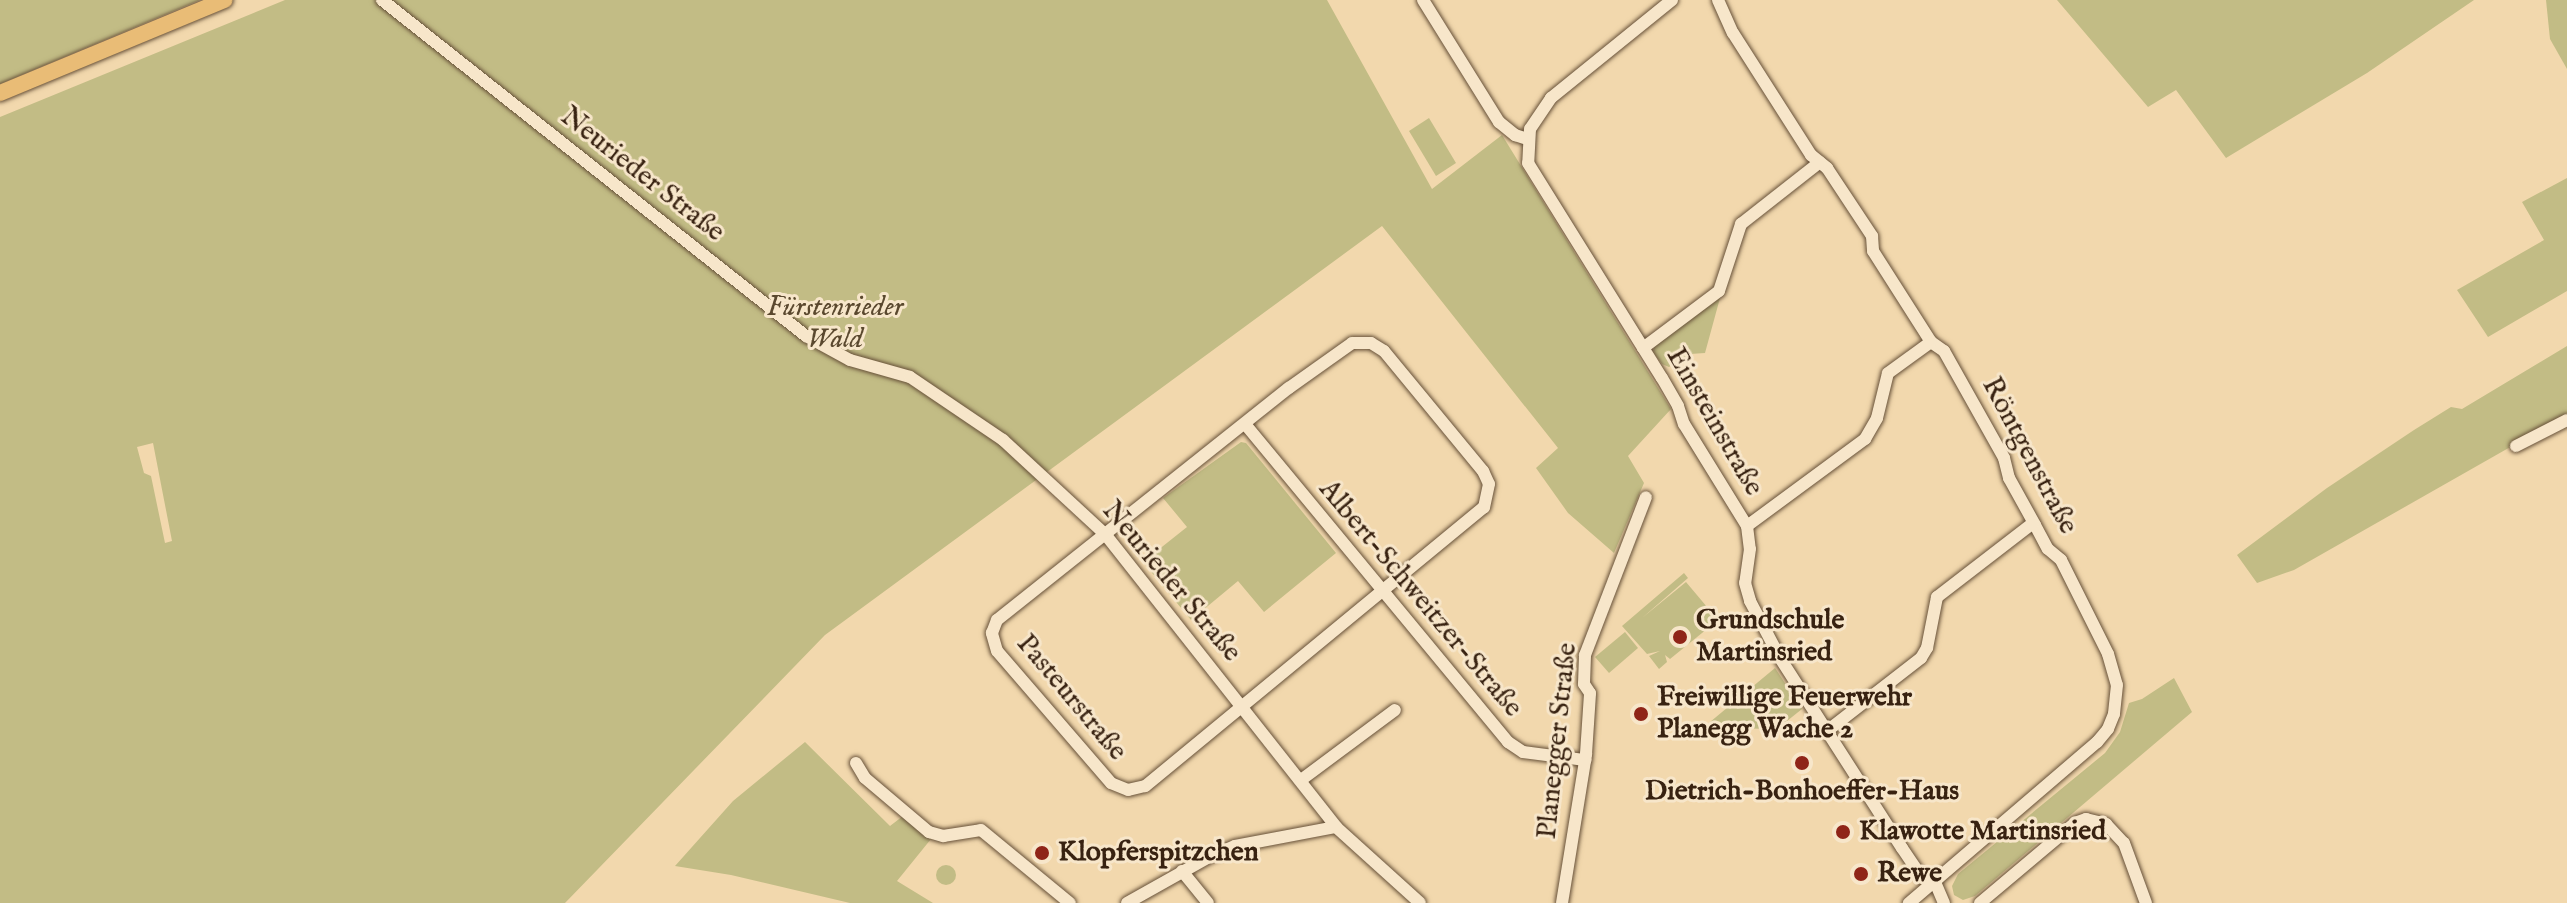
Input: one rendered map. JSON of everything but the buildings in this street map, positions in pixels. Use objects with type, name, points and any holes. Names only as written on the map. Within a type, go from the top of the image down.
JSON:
[{"type":"main road","points":[[0,93],[224,0]]},
{"type":"street","name":"Neurieder Straße","points":[[382,0],[806,336],[850,360],[910,377],[938,393],[1003,440],[1105,534],[1336,827],[1420,903]]},
{"type":"street","points":[[1423,0],[1499,122],[1515,135],[1527,139],[1535,119],[1551,98],[1672,0]]},
{"type":"street","name":"Röntgenstraße","points":[[1718,0],[1733,33],[1811,155],[1820,162],[1872,236],[1873,251],[1931,342],[1944,351],[2000,450],[2009,478],[2033,523],[2048,549],[2061,560],[2114,672],[2118,701],[2108,729],[2097,742],[1951,863],[1935,882],[1909,903]]},
{"type":"street","name":"Einsteinstraße","points":[[1527,139],[1526,156],[1530,170],[1643,348],[1678,406],[1684,424],[1747,526],[1750,549],[1745,583],[1750,601],[1780,658],[1921,876],[1935,882],[1944,903]]},
{"type":"street","points":[[1643,348],[1719,291],[1741,224],[1820,162]]},
{"type":"street","points":[[1747,526],[1865,439],[1877,418],[1888,373],[1931,342]]},
{"type":"street","points":[[1105,534],[1352,343],[1371,343],[1393,362],[1483,471],[1489,484],[1484,507],[1243,706]]},
{"type":"street","points":[[2516,446],[2567,420]]},
{"type":"street","name":"Albert-Schweitzer-Straße","points":[[1245,424],[1508,742],[1523,752],[1585,760]]},
{"type":"street","name":"Planegger Straße","points":[[1562,903],[1585,760],[1590,693],[1584,684],[1585,655],[1646,497]]},
{"type":"street","points":[[1827,731],[1921,658],[1927,648],[1937,597],[2033,523]]},
{"type":"street","name":"Pasteurstraße","points":[[1105,534],[997,620],[992,633],[997,651],[1111,783],[1128,790],[1145,786],[1243,706]]},
{"type":"street","points":[[1301,780],[1395,710]]},
{"type":"street","points":[[856,763],[865,778],[929,832],[943,836],[981,830],[1070,903]]},
{"type":"street","points":[[1980,903],[2075,823],[2086,819],[2106,824],[2124,843],[2146,903]]},
{"type":"street","points":[[1127,903],[1182,871],[1235,846],[1336,827]]},
{"type":"street","points":[[1182,871],[1208,903]]},
{"type":"green space","points":[[0,0],[200,0],[0,84]]},
{"type":"green space","name":"Fürstenrieder Wald","points":[[285,0],[1327,0],[1432,189],[1502,135],[1671,409],[1628,456],[1644,483],[1614,553],[1568,513],[1536,468],[1558,448],[1382,226],[825,635],[565,903],[0,903],[0,117]],"holes":[[[153,443],[172,541],[165,543],[151,476],[144,473],[137,447]]]},
{"type":"green space","points":[[2057,0],[2474,0],[2367,73],[2226,158],[2176,90],[2148,107]]},
{"type":"green space","points":[[2546,0],[2567,0],[2567,69],[2550,39]]},
{"type":"green space","points":[[1429,118],[1456,163],[1436,176],[1409,131]]},
{"type":"green space","points":[[2567,178],[2567,291],[2488,337],[2457,290],[2544,240],[2522,202]]},
{"type":"green space","points":[[1720,298],[1705,353],[1690,354],[1669,367],[1662,364],[1653,352],[1655,345]]},
{"type":"green space","points":[[2567,346],[2567,414],[2556,421],[2294,570],[2257,583],[2237,555],[2327,488],[2414,430],[2451,407],[2462,409]]},
{"type":"green space","points":[[1241,442],[1246,443],[1336,553],[1264,612],[1238,581],[1191,620],[1143,562],[1187,527],[1163,498]]},
{"type":"green space","points":[[1684,573],[1688,578],[1642,618],[1686,582],[1718,620],[1670,659],[1665,655],[1667,662],[1659,669],[1649,656],[1660,651],[1647,654],[1622,626]]},
{"type":"green space","points":[[1625,632],[1638,648],[1609,673],[1595,657]]},
{"type":"green space","points":[[1775,668],[1802,709],[1782,725],[1768,729],[1704,727]]},
{"type":"green space","points":[[2174,678],[2192,712],[1975,896],[1963,900],[1954,895],[1952,886],[1958,874],[2105,753],[2120,732],[2129,703],[2142,699]]},
{"type":"green space","points":[[805,742],[890,826],[903,816],[931,839],[897,881],[933,903],[850,903],[731,875],[675,866],[733,801]]},
{"type":"green space","points":[[942,865],[950,865],[956,875],[950,885],[942,885],[936,879],[936,871]]},
{"type":"place","name":"Grundschule Martinsried","points":[[1680,637]]},
{"type":"place","name":"Freiwillige Feuerwehr Planegg Wache 2","points":[[1641,714]]},
{"type":"place","name":"Dietrich-Bonhoeffer-Haus","points":[[1802,763]]},
{"type":"place","name":"Klawotte Martinsried","points":[[1843,832]]},
{"type":"place","name":"Klopferspitzchen","points":[[1042,853]]},
{"type":"place","name":"Rewe","points":[[1861,874]]}]
